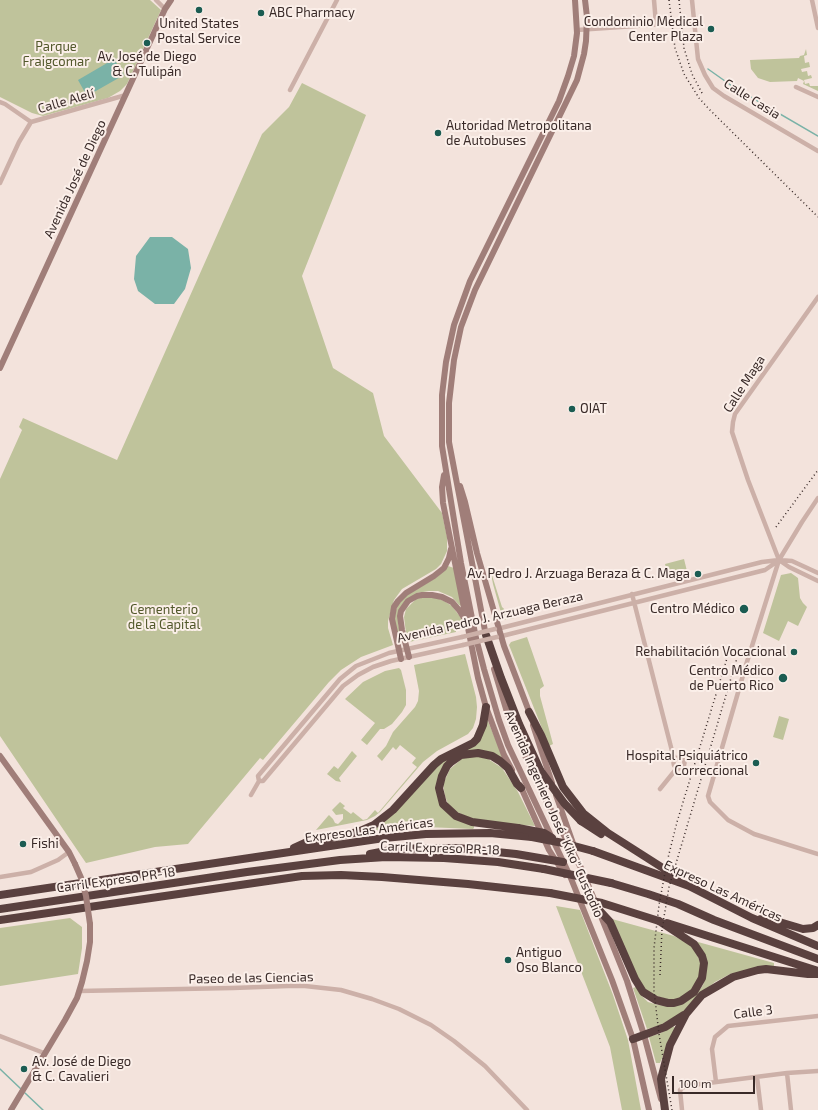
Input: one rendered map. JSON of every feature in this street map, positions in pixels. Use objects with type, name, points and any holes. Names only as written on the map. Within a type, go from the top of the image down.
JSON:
[{"type":"highway","points":[[486,635],[511,704],[540,770],[564,803],[581,821],[612,842],[661,867]]},
{"type":"highway","points":[[286,852],[305,843],[358,832],[374,825],[392,810],[434,764],[454,751],[473,743],[477,739],[483,725],[486,707]]},
{"type":"highway","points":[[529,712],[563,787],[583,813],[608,834],[690,886]]},
{"type":"highway","points":[[521,788],[508,768],[500,761],[492,756],[478,752],[461,755],[451,762],[447,766],[442,776],[439,788],[443,804],[456,816],[472,822],[544,833],[560,842]]},
{"type":"highway","name":"Expreso Las Américas","points":[[0,895],[384,838],[426,834],[490,833],[532,837],[560,842],[593,851],[690,886],[752,918],[818,946]]},
{"type":"highway","points":[[340,860],[391,850],[438,848],[495,851],[560,861]]},
{"type":"highway","name":"Carril Expreso PR-18","points":[[0,909],[254,871],[340,860],[398,857],[444,858],[498,862],[544,869],[611,883],[678,904],[714,920],[818,959]]},
{"type":"highway","points":[[0,920],[302,876],[341,875],[382,877],[550,893],[602,903],[659,920],[818,973]]},
{"type":"highway","points":[[598,909],[610,922],[635,979],[643,992],[656,1000],[674,1003],[681,1001],[694,992],[702,978],[704,963],[702,956],[694,944],[659,920]]},
{"type":"highway","points":[[752,918],[776,921],[802,929],[818,926]]},
{"type":"highway","points":[[664,1110],[662,1078],[663,1067],[670,1045],[686,1014],[702,995],[723,982],[742,974],[766,969],[808,974],[818,973]]},
{"type":"highway","points":[[633,1039],[665,1027],[686,1014]]},
{"type":"main road","name":"Avenida José de Diego","points":[[0,368],[165,9],[171,0]]},
{"type":"main road","name":"Avenida Ingeniero José \"Kiko\" Custodio","points":[[575,0],[577,30],[574,56],[559,101],[479,262],[466,291],[454,325],[446,362],[442,395],[442,446],[464,578],[476,638],[491,695],[508,745],[560,861],[577,893],[612,980],[633,1039],[649,1110]]},
{"type":"main road","points":[[585,0],[587,30]]},
{"type":"main road","name":"Avenida Ingeniero José \"Kiko\" Custodio","points":[[587,30],[584,54],[577,80],[468,305],[454,360],[449,403],[449,442],[486,635],[495,674],[506,709],[540,788],[581,868],[627,981],[644,1035],[664,1110]]},
{"type":"main road","points":[[445,470],[442,487],[443,503],[468,631],[486,707],[504,755],[521,788],[549,850],[560,861]]},
{"type":"main road","points":[[455,472],[465,502],[499,637],[529,712],[581,868]]},
{"type":"main road","points":[[401,659],[392,619],[394,607],[406,593],[444,568],[449,558],[452,545]]},
{"type":"main road","points":[[409,657],[400,616],[401,611],[408,601],[417,596],[432,594],[452,602],[459,610],[468,631]]},
{"type":"main road","points":[[0,756],[69,852],[82,880],[90,924],[90,942],[87,961],[79,991],[65,1020],[9,1110]]},
{"type":"street","points":[[156,0],[165,9]]},
{"type":"street","points":[[290,90],[337,0]]},
{"type":"street","points":[[654,0],[656,24]]},
{"type":"street","name":"Calle Casia","points":[[692,0],[698,60],[713,88],[724,96],[818,151]]},
{"type":"street","points":[[812,0],[818,28]]},
{"type":"street","points":[[577,30],[693,22]]},
{"type":"street","points":[[796,87],[818,98]]},
{"type":"street","name":"Calle Alelí","points":[[0,183],[19,142],[31,122],[126,95]]},
{"type":"street","points":[[0,102],[31,122]]},
{"type":"street","name":"Calle Maga","points":[[779,560],[748,480],[732,432],[733,422],[735,414],[747,396],[818,298]]},
{"type":"street","points":[[818,498],[779,560],[746,665],[708,796],[710,802],[728,820],[754,834],[818,854]]},
{"type":"street","points":[[779,560],[789,567],[818,581]]},
{"type":"street","name":"Avenida Pedro J. Arzuaga Beraza","points":[[251,795],[259,781],[258,776],[340,680],[356,666],[372,658],[399,650],[497,629],[762,562],[779,560],[792,561],[818,573]]},
{"type":"street","name":"Avenida Pedro J. Arzuaga Beraza","points":[[259,781],[263,781],[343,686],[373,666],[499,637],[765,570],[779,560]]},
{"type":"street","points":[[632,594],[673,755],[676,759],[674,764],[677,768]]},
{"type":"street","points":[[660,789],[677,768],[682,768],[685,763],[681,758],[676,759]]},
{"type":"street","points":[[0,877],[30,872],[58,860],[69,852]]},
{"type":"street","name":"Paseo de las Ciencias","points":[[79,991],[226,989],[288,986],[305,986],[341,990],[399,1009],[430,1025],[454,1041],[485,1066],[528,1110]]},
{"type":"street","name":"Calle 3","points":[[716,1082],[712,1049],[715,1037],[728,1026],[818,1016]]},
{"type":"street","points":[[0,1036],[44,1053]]},
{"type":"street","points":[[682,1110],[680,1090],[685,1086],[786,1073],[818,1071]]},
{"type":"street","points":[[786,1073],[791,1110]]},
{"type":"street","points":[[757,1077],[761,1110]]},
{"type":"green space","name":"Parque Fraigcomar","points":[[0,0],[150,0],[161,10],[127,84],[120,91],[108,98],[43,116],[32,113],[0,97]]},
{"type":"green space","points":[[806,49],[807,55],[804,56],[805,63],[809,62],[810,67],[801,69],[802,72],[807,71],[808,76],[811,75],[812,78],[804,80],[805,84],[809,83],[810,86],[818,86],[818,91],[803,84],[804,81],[798,78],[797,81],[770,82],[758,78],[751,69],[750,60],[799,58],[800,56],[804,55]]},
{"type":"green space","name":"Cementerio de la Capital","points":[[302,83],[366,115],[302,276],[333,368],[373,393],[384,436],[442,513],[447,537],[447,551],[441,564],[436,569],[402,589],[394,600],[388,621],[388,628],[393,645],[361,657],[341,670],[329,682],[263,760],[260,758],[188,844],[155,847],[86,863],[0,736],[0,479],[22,430],[19,427],[23,418],[117,460],[262,134],[289,107]]},
{"type":"green space","points":[[684,559],[687,571],[668,576],[665,564]]},
{"type":"green space","points":[[448,566],[454,568],[462,606],[459,605],[452,597],[438,591],[417,593],[398,614],[401,639],[398,640],[394,622],[399,603],[404,597],[437,577]]},
{"type":"green space","points":[[490,569],[502,607],[514,618],[503,620]]},
{"type":"green space","points":[[791,573],[798,578],[800,598],[807,607],[798,626],[788,621],[779,641],[763,633],[781,575]]},
{"type":"green space","points":[[427,597],[437,598],[452,606],[461,618],[463,628],[456,630],[456,632],[409,642],[407,641],[404,617],[406,609],[416,599]]},
{"type":"green space","points":[[527,637],[544,686],[540,689],[540,696],[553,744],[549,746],[509,645],[511,642]]},
{"type":"green space","points":[[465,654],[476,697],[477,707],[476,719],[473,728],[468,734],[437,751],[423,762],[380,812],[375,816],[367,820],[316,830],[329,815],[335,823],[338,824],[343,819],[343,814],[336,815],[332,810],[340,802],[345,806],[343,808],[351,814],[353,812],[363,820],[367,819],[375,810],[378,813],[417,767],[412,763],[416,758],[400,745],[396,750],[393,747],[382,761],[377,756],[386,746],[393,732],[415,707],[418,701],[419,691],[414,665]]},
{"type":"green space","points":[[399,668],[401,670],[406,690],[406,705],[392,724],[384,729],[380,729],[367,745],[361,740],[375,723],[345,699],[363,682],[385,671]]},
{"type":"green space","points":[[779,716],[789,719],[783,740],[773,737]]},
{"type":"green space","points":[[487,719],[505,762],[478,751],[445,765],[438,798],[474,826],[473,829],[426,827],[371,831],[434,767],[468,747]]},
{"type":"green space","points":[[352,751],[357,756],[339,778],[341,782],[336,781],[327,774],[334,766],[338,769]]},
{"type":"green space","points":[[464,757],[485,757],[502,768],[518,792],[535,826],[485,822],[471,819],[455,811],[448,804],[443,784],[450,769]]},
{"type":"green space","points":[[556,906],[580,910],[613,995],[628,1040],[641,1110],[622,1110],[610,1047]]},
{"type":"green space","points":[[70,918],[82,927],[82,948],[78,974],[0,986],[0,928]]},
{"type":"green space","points":[[612,919],[674,936],[691,945],[700,962],[700,969],[699,977],[691,990],[681,998],[670,1000],[649,994],[639,982]]},
{"type":"green space","points":[[698,942],[774,963],[774,966],[730,974],[715,982],[705,990],[685,1011],[659,1026],[647,1029],[633,988],[636,987],[648,1002],[658,1005],[670,1006],[697,994],[703,985],[706,975],[705,956]]},
{"type":"green space","points":[[673,1026],[675,1028],[660,1063],[656,1063],[649,1037],[661,1033]]},
{"type":"water","points":[[114,59],[124,75],[87,96],[78,80]]},
{"type":"water","points":[[150,237],[172,237],[188,249],[191,268],[185,289],[174,304],[155,304],[138,291],[134,279],[136,256]]},
{"type":"waterway","points":[[708,69],[732,86],[818,136]]},
{"type":"waterway","points":[[0,1069],[21,1089]]},
{"type":"waterway","points":[[25,1093],[43,1110]]},
{"type":"railway","points":[[669,0],[675,48],[684,74],[699,98],[818,217]]},
{"type":"railway","points":[[679,0],[684,48],[692,74],[703,95]]},
{"type":"railway","points":[[776,527],[818,470]]},
{"type":"railway","points":[[672,1110],[659,1034],[654,991],[654,948],[659,905],[667,862],[677,822],[728,655]]},
{"type":"railway","points":[[660,975],[662,929],[669,887],[737,658]]},
{"type":"place","name":"United States Postal Service","points":[[199,10]]},
{"type":"place","name":"ABC Pharmacy","points":[[261,13]]},
{"type":"place","name":"Condominio Medical Center Plaza","points":[[711,29]]},
{"type":"place","name":"Av. José de Diego & C. Tulipán","points":[[147,43]]},
{"type":"place","name":"Autoridad Metropolitana de Autobuses","points":[[438,133]]},
{"type":"place","name":"OIAT","points":[[572,409]]},
{"type":"place","name":"Av. Pedro J. Arzuaga Beraza & C. Maga","points":[[698,574]]},
{"type":"place","name":"Centro Médico","points":[[744,609]]},
{"type":"place","name":"Rehabilitación Vocacional","points":[[794,652]]},
{"type":"place","name":"Centro Médico de Puerto Rico","points":[[783,678]]},
{"type":"place","name":"Hospital Psiquiátrico Correccional","points":[[756,763]]},
{"type":"place","name":"Fishi","points":[[23,844]]},
{"type":"place","name":"Antiguo Oso Blanco","points":[[508,960]]},
{"type":"place","name":"Av. José de Diego & C. Cavalieri","points":[[24,1069]]}]
